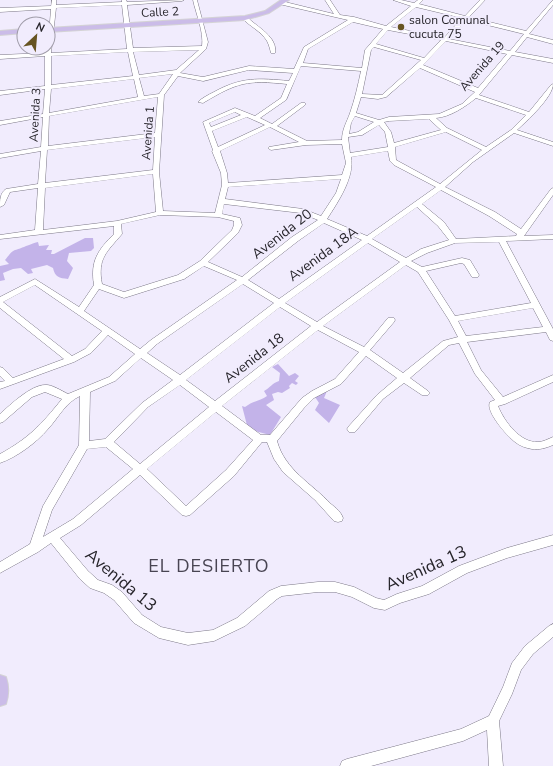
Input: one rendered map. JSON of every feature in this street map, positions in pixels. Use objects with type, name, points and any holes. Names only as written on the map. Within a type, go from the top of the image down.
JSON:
[{"type":"main road","name":"Calle 2","points":[[56,30],[245,18],[260,15],[283,1]]},
{"type":"main road","points":[[0,33],[16,32]]},
{"type":"main road","points":[[0,684],[0,698]]},
{"type":"street","name":"Avenida 3","points":[[53,16],[54,0]]},
{"type":"street","points":[[0,10],[182,0]]},
{"type":"street","points":[[56,55],[130,50],[204,48],[205,42],[202,21],[195,0]]},
{"type":"street","points":[[327,0],[338,16]]},
{"type":"street","points":[[395,0],[553,42]]},
{"type":"street","points":[[345,139],[348,123],[360,95],[368,50],[388,28],[421,0]]},
{"type":"street","points":[[360,95],[378,98],[384,96],[420,66],[443,39],[483,0]]},
{"type":"street","points":[[283,1],[388,28],[553,61]]},
{"type":"street","points":[[124,2],[130,50],[141,98]]},
{"type":"street","name":"Avenida 19","points":[[271,148],[345,139],[360,134],[379,122],[407,117],[440,116],[452,111],[477,94],[510,52],[553,2]]},
{"type":"street","points":[[245,18],[252,26],[269,38],[273,47],[273,52]]},
{"type":"street","points":[[256,118],[284,99],[306,48],[354,20]]},
{"type":"street","points":[[373,45],[426,60]]},
{"type":"street","name":"Avenida 1","points":[[160,213],[156,172],[161,95],[177,73],[204,48]]},
{"type":"street","points":[[0,57],[24,56]]},
{"type":"street","name":"Avenida 3","points":[[39,231],[47,115],[48,56]]},
{"type":"street","points":[[300,64],[364,70]]},
{"type":"street","points":[[420,66],[477,94],[530,114]]},
{"type":"street","points":[[0,93],[135,76],[177,73],[203,79],[249,68],[296,71]]},
{"type":"street","points":[[201,102],[234,85],[246,81],[254,80],[291,83]]},
{"type":"street","name":"Avenida 18A","points":[[108,443],[120,428],[145,405],[180,380],[279,303],[366,239],[442,186],[513,130],[530,114],[553,86]]},
{"type":"street","points":[[0,123],[161,95]]},
{"type":"street","points":[[215,151],[271,125],[303,104]]},
{"type":"street","points":[[218,215],[225,185],[224,173],[206,122],[232,110],[256,118],[306,143]]},
{"type":"street","points":[[353,114],[379,122],[389,129],[393,161],[396,164],[442,186],[492,214],[520,236],[553,190]]},
{"type":"street","points":[[209,130],[247,115]]},
{"type":"street","points":[[430,116],[445,129],[487,150]]},
{"type":"street","points":[[348,155],[392,147],[444,131],[445,129]]},
{"type":"street","points":[[513,130],[553,144]]},
{"type":"street","points":[[0,156],[44,148],[158,135]]},
{"type":"street","name":"Avenida 20","points":[[68,398],[112,379],[154,342],[243,280],[295,239],[322,221],[340,193],[349,163],[345,139]]},
{"type":"street","points":[[0,205],[6,191],[156,172]]},
{"type":"street","points":[[225,185],[345,177]]},
{"type":"street","points":[[221,201],[296,210],[366,239],[421,270],[454,319],[463,339],[463,344],[478,372],[502,402]]},
{"type":"street","points":[[417,203],[441,224],[454,241]]},
{"type":"street","points":[[0,237],[39,231],[117,223],[160,213],[218,215],[237,220],[238,226],[235,231],[203,263],[181,277],[124,295],[110,291],[98,285]]},
{"type":"street","points":[[79,313],[98,285],[95,273],[97,258],[118,234],[117,223]]},
{"type":"street","points":[[0,241],[11,235]]},
{"type":"street","name":"Avenida 18","points":[[0,568],[53,538],[77,522],[216,406],[317,326],[406,261],[424,251],[454,241],[502,240],[520,236],[553,237]]},
{"type":"street","points":[[502,240],[553,338]]},
{"type":"street","points":[[421,270],[462,260],[467,262],[475,275]]},
{"type":"street","points":[[203,263],[243,280],[317,326],[365,351],[426,393]]},
{"type":"street","points":[[0,300],[35,282],[180,380],[259,439]]},
{"type":"street","points":[[0,304],[71,360]]},
{"type":"street","points":[[454,319],[535,305]]},
{"type":"street","points":[[272,440],[301,404],[321,389],[336,383],[391,320]]},
{"type":"street","points":[[352,429],[380,397],[446,343],[463,339],[549,329]]},
{"type":"street","points":[[0,386],[71,360],[88,351],[108,330]]},
{"type":"street","points":[[0,370],[11,382]]},
{"type":"street","points":[[553,378],[502,402],[493,404],[494,410],[508,430],[526,445],[540,446],[553,441]]},
{"type":"street","points":[[0,419],[29,395],[45,388],[68,398],[44,428],[23,446],[0,459]]},
{"type":"street","points":[[34,549],[47,509],[84,445],[85,391]]},
{"type":"street","points":[[84,445],[108,443],[141,470],[186,512],[230,473],[259,439],[267,438],[272,440]]},
{"type":"street","points":[[272,440],[279,460],[287,473],[312,492],[338,518]]},
{"type":"street","name":"Avenida 13","points":[[53,538],[84,575],[94,584],[108,589],[118,596],[138,619],[159,632],[188,639],[214,635],[241,622],[273,595],[281,591],[318,587],[335,587],[354,592],[374,603],[385,605],[397,599],[425,590],[463,569],[507,553],[553,540]]},
{"type":"street","points":[[496,766],[493,720],[508,690],[516,667],[529,650],[553,630]]},
{"type":"street","points":[[347,766],[463,735],[493,720]]},
{"type":"shaded area","points":[[85,238],[93,238],[94,248],[91,251],[69,253],[67,261],[73,268],[68,279],[58,276],[53,268],[47,265],[31,269],[33,273],[28,274],[21,268],[13,269],[3,273],[5,280],[0,281],[0,266],[9,264],[5,260],[14,250],[38,242],[39,246],[49,245],[46,250],[52,250],[51,254],[54,254]]},
{"type":"shaded area","points":[[278,364],[289,376],[295,373],[299,376],[295,381],[298,383],[296,385],[292,383],[289,386],[290,388],[282,393],[278,392],[272,394],[274,400],[266,405],[281,417],[270,435],[248,429],[242,406],[245,407],[250,403],[267,396],[264,391],[279,381],[280,373],[272,367]]},
{"type":"shaded area","points":[[327,391],[324,398],[340,405],[329,423],[315,410],[319,403],[315,397]]},
{"type":"place","name":"salon Comunal cucuta 75","points":[[401,27]]},
{"type":"district","name":"EL DESIERTO","points":[[209,566]]}]
